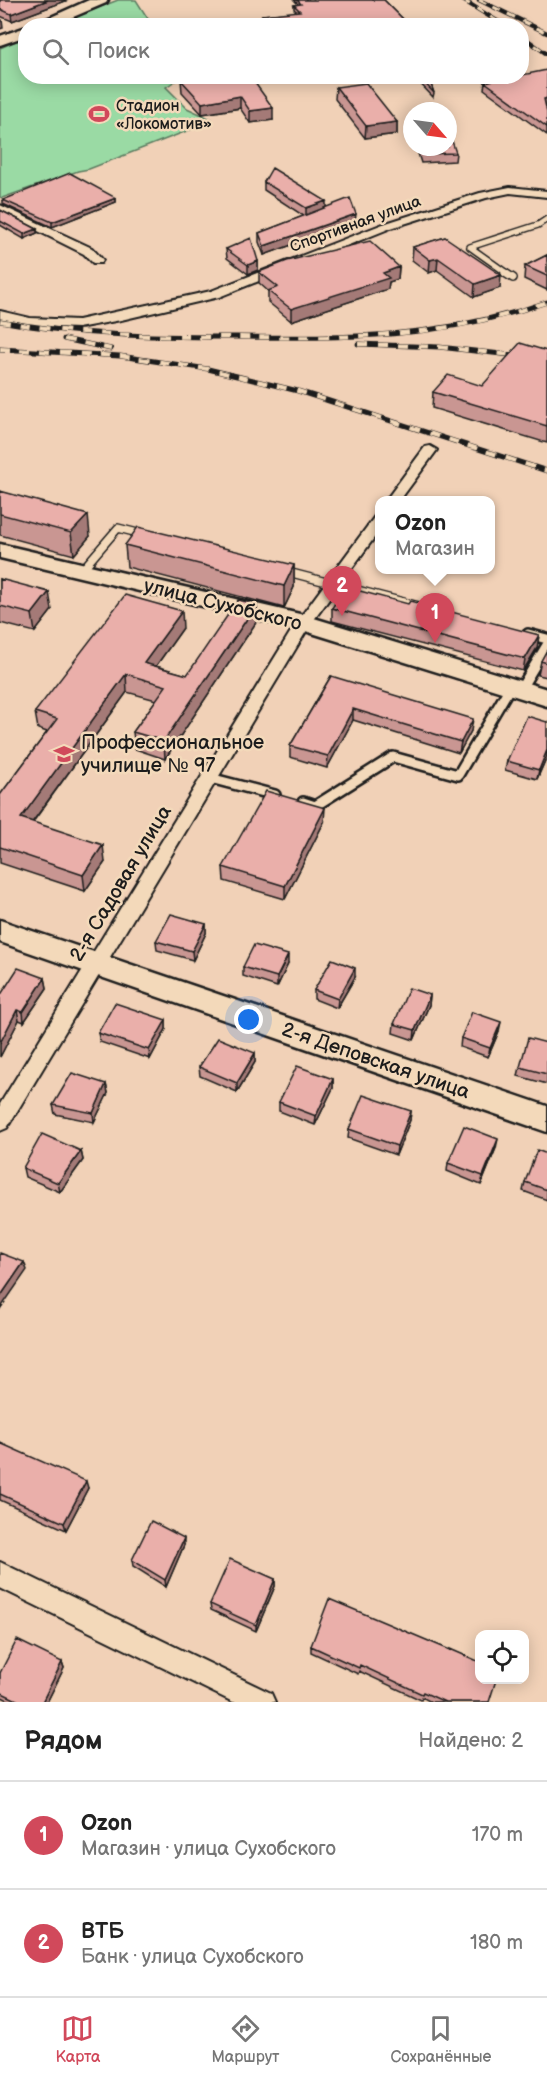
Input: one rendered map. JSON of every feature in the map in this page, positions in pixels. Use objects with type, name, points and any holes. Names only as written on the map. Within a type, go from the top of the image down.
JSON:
[{"type":"street","points":[[56,18],[94,1]]},
{"type":"street","points":[[0,41],[18,34]]},
{"type":"street","name":"Спортивная улица","points":[[0,315],[30,321],[78,324],[121,316],[215,294],[387,226],[484,195],[510,190],[547,194]]},
{"type":"street","points":[[0,208],[88,251],[97,260]]},
{"type":"street","points":[[397,496],[430,450]]},
{"type":"street","name":"2-я Садовая улица","points":[[0,1122],[98,965],[304,623],[375,526]]},
{"type":"street","name":"улица Сухобского","points":[[0,551],[304,623],[547,698]]},
{"type":"street","name":"2-я Деповская улица","points":[[0,931],[547,1119]]},
{"type":"street","points":[[0,1575],[262,1702]]},
{"type":"lane","points":[[513,278],[470,247],[538,225],[547,219]]},
{"type":"lane","points":[[82,570],[118,528],[152,537]]},
{"type":"lane","points":[[276,569],[423,607]]},
{"type":"lane","points":[[524,633],[547,639]]},
{"type":"lane","points":[[294,800],[315,806],[393,758],[458,775],[547,645]]},
{"type":"lane","points":[[210,778],[284,797]]},
{"type":"green space","points":[[118,0],[136,0],[148,18],[73,18]]},
{"type":"green space","name":"Стадион «Локомотив»","points":[[18,40],[18,84],[170,84],[166,87],[187,108],[211,119],[192,129],[89,169],[2,198],[0,197],[0,48]]},
{"type":"building","points":[[0,0],[48,0],[11,14],[0,9]]},
{"type":"building","points":[[297,0],[384,0],[402,18],[264,18],[262,15],[300,11],[294,5],[301,4]]},
{"type":"building","points":[[547,70],[547,98],[544,99],[547,127],[488,84],[529,84],[529,74]]},
{"type":"building","points":[[185,84],[256,84],[273,108],[250,111],[240,96],[202,103]]},
{"type":"building","points":[[367,84],[397,122],[366,126],[336,87]]},
{"type":"building","points":[[426,84],[431,84],[434,93]]},
{"type":"building","points":[[272,168],[326,201],[306,208],[264,182]]},
{"type":"building","points":[[70,173],[116,198],[52,222],[3,200]]},
{"type":"building","points":[[350,198],[356,214],[264,246],[259,233]]},
{"type":"building","points":[[0,210],[37,229],[24,234],[0,221]]},
{"type":"building","points":[[445,237],[501,275],[475,284],[438,258],[430,260],[413,247]]},
{"type":"building","points":[[251,238],[258,261],[248,265],[226,249]]},
{"type":"building","points":[[370,241],[399,267],[383,273],[389,278],[291,309],[268,291],[278,287],[259,272],[287,261]]},
{"type":"building","points":[[547,255],[547,276],[525,266]]},
{"type":"building","points":[[520,343],[547,351],[547,426],[433,392],[448,375],[482,386]]},
{"type":"building","points":[[0,491],[88,515],[71,533],[0,514]]},
{"type":"building","points":[[138,527],[294,565],[284,586],[125,545]]},
{"type":"building","points":[[0,579],[49,592],[32,614],[0,606]]},
{"type":"building","points":[[345,587],[408,604],[410,601],[539,635],[525,659],[332,608]]},
{"type":"building","name":"Профессиональное училище № 97","points":[[125,595],[182,611],[144,663],[187,675],[238,600],[257,604],[164,741],[133,732],[166,686],[126,674],[21,818],[103,845],[83,875],[0,847],[0,795],[57,719],[35,712]]},
{"type":"building","points":[[547,650],[547,663],[541,661]]},
{"type":"building","points":[[331,676],[473,719],[461,742],[353,709],[328,756],[290,746]]},
{"type":"building","points":[[527,716],[547,722],[547,750],[539,770],[507,761]]},
{"type":"building","points":[[266,791],[325,808],[285,886],[223,867]]},
{"type":"building","points":[[171,914],[206,924],[192,951],[156,941]]},
{"type":"building","points":[[254,945],[288,955],[277,977],[243,967]]},
{"type":"building","points":[[332,959],[355,968],[338,999],[314,990]]},
{"type":"building","points":[[18,968],[45,978],[23,1012],[17,1010],[0,1043],[0,996]]},
{"type":"building","points":[[409,988],[430,995],[415,1030],[394,1024]]},
{"type":"building","points":[[115,1003],[166,1020],[149,1050],[98,1033]]},
{"type":"building","points":[[472,1012],[501,1022],[490,1048],[461,1038]]},
{"type":"building","points":[[218,1038],[255,1053],[237,1083],[199,1067]]},
{"type":"building","points":[[528,1038],[547,1043],[547,1074],[520,1067]]},
{"type":"building","points":[[297,1066],[333,1079],[316,1116],[279,1102]]},
{"type":"building","points":[[72,1073],[106,1084],[93,1113],[53,1105]]},
{"type":"building","points":[[363,1095],[411,1111],[397,1146],[349,1129]]},
{"type":"building","points":[[464,1126],[498,1139],[483,1176],[448,1163]]},
{"type":"building","points":[[42,1134],[81,1151],[58,1183],[23,1168]]},
{"type":"building","points":[[537,1150],[547,1154],[547,1190],[525,1182]]},
{"type":"building","points":[[0,1253],[24,1262],[0,1297]]},
{"type":"building","points":[[0,1443],[86,1481],[64,1523],[0,1494]]},
{"type":"building","points":[[151,1521],[184,1538],[165,1580],[132,1560]]},
{"type":"building","points":[[230,1559],[275,1579],[256,1625],[210,1604]]},
{"type":"building","points":[[329,1599],[475,1660],[475,1684],[495,1684],[489,1702],[445,1702],[311,1646]]},
{"type":"building","points":[[17,1640],[62,1662],[42,1702],[21,1702],[0,1692],[0,1673]]},
{"type":"railway","points":[[463,0],[492,18]]},
{"type":"railway","points":[[479,0],[516,18]]},
{"type":"railway","points":[[529,24],[547,33]]},
{"type":"railway","points":[[529,41],[547,54]]},
{"type":"railway","points":[[0,321],[56,329],[142,336],[350,336],[389,334],[467,324],[547,302]]},
{"type":"railway","points":[[64,339],[111,349]]},
{"type":"railway","points":[[358,344],[439,347],[547,359]]},
{"type":"railway","points":[[0,349],[120,356],[208,369],[298,391],[547,471]]},
{"type":"place","name":"Стадион «Локомотив»","points":[[99,114]]},
{"type":"place","name":"ВТБ","points":[[342,616]]},
{"type":"place","name":"Ozon","points":[[435,643]]},
{"type":"place","name":"Профессиональное училище № 97","points":[[64,754]]}]
